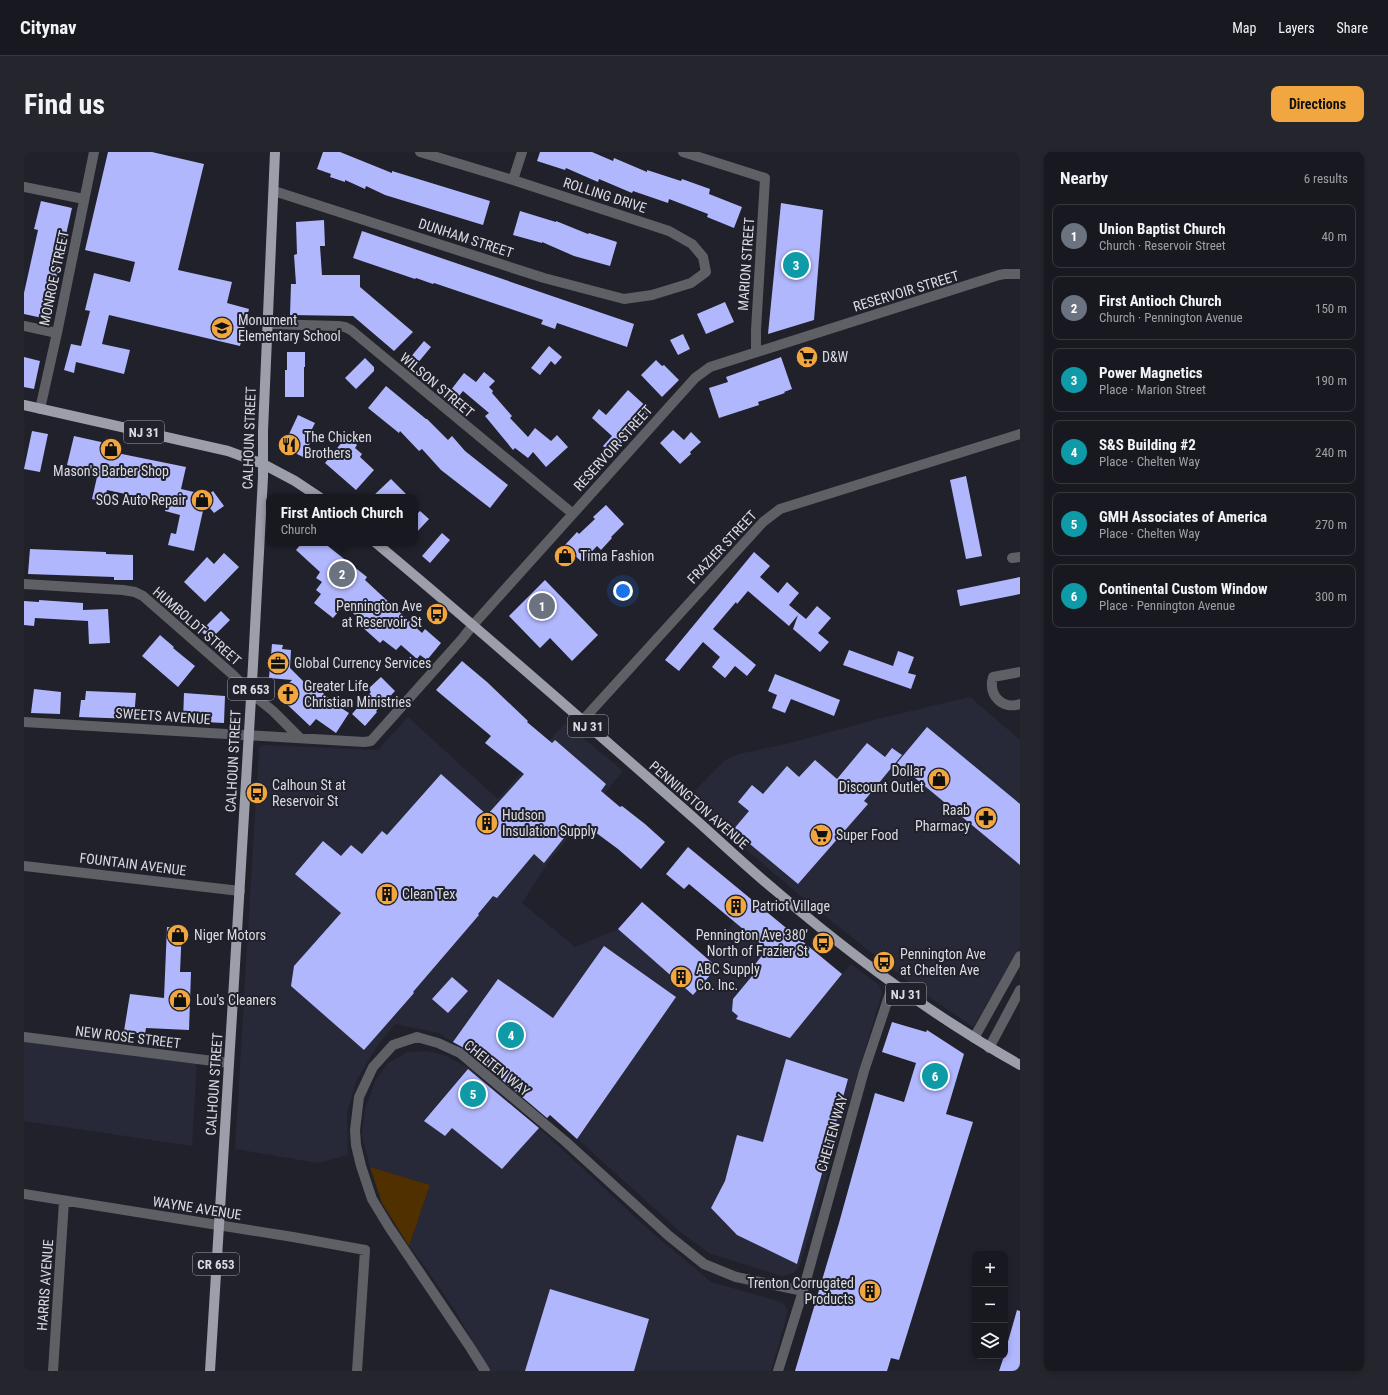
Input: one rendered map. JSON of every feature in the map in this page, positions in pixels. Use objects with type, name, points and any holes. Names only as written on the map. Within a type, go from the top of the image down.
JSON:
[{"type":"main road","name":"CALHOUN STREET","points":[[210,1371],[240,891],[263,464],[263,430],[275,152]]},
{"type":"main road","name":"NJ 31","points":[[24,405],[228,451],[263,464],[295,481],[314,494]]},
{"type":"main road","name":"PENNINGTON AVENUE","points":[[380,546],[472,625],[776,892],[892,984],[943,1019],[989,1048],[1020,1065]]},
{"type":"street","name":"MONROE STREET","points":[[40,409],[94,152]]},
{"type":"street","name":"ROLLING DRIVE","points":[[420,152],[513,180],[669,231],[692,244],[703,257],[706,272],[691,283],[652,295]]},
{"type":"street","points":[[513,180],[522,152]]},
{"type":"street","name":"MARION STREET","points":[[683,152],[766,178],[756,330],[756,352]]},
{"type":"street","points":[[24,187],[84,199]]},
{"type":"street","name":"DUNHAM STREET","points":[[274,191],[544,278],[624,299],[652,295]]},
{"type":"street","name":"RESERVOIR STREET","points":[[300,738],[364,742],[371,741],[572,513],[704,370],[999,275],[1020,274]]},
{"type":"street","name":"WILSON STREET","points":[[268,324],[338,326],[351,330],[572,513]]},
{"type":"street","points":[[24,326],[57,333]]},
{"type":"street","name":"FRAZIER STREET","points":[[582,722],[763,522],[780,509],[1020,434]]},
{"type":"street","name":"HUMBOLDT STREET","points":[[24,584],[123,590],[135,592],[143,596],[232,674],[250,693],[273,711],[300,738]]},
{"type":"street","points":[[1020,672],[992,677],[991,682],[992,692],[1002,703],[1010,706],[1020,704]]},
{"type":"street","name":"SWEETS AVENUE","points":[[24,722],[300,738]]},
{"type":"street","name":"FOUNTAIN AVENUE","points":[[24,866],[240,891]]},
{"type":"street","points":[[974,1038],[1020,956]]},
{"type":"street","name":"CHELTEN WAY","points":[[778,1371],[864,1071],[892,984]]},
{"type":"street","points":[[989,1048],[1020,990]]},
{"type":"street","name":"NEW ROSE STREET","points":[[24,1037],[229,1063]]},
{"type":"street","name":"CHELTEN WAY","points":[[485,1371],[372,1199],[356,1145],[355,1130],[359,1097],[373,1067],[393,1045],[417,1037],[438,1043],[460,1053],[566,1142],[669,1236],[704,1264],[736,1277],[802,1291]]},
{"type":"street","name":"WAYNE AVENUE","points":[[24,1194],[365,1250],[357,1371]]},
{"type":"street","name":"HARRIS AVENUE","points":[[53,1371],[64,1201]]},
{"type":"shaded area","points":[[970,697],[1020,740],[1020,947],[973,1027],[919,990],[816,909],[687,799],[725,760],[739,754],[786,744],[881,718]]},
{"type":"shaded area","points":[[408,717],[498,799],[565,723],[623,771],[548,863],[522,903],[575,947],[618,929],[642,902],[706,957],[734,922],[824,995],[851,964],[879,985],[882,993],[800,1265],[794,1273],[782,1276],[711,1254],[684,1235],[524,1091],[439,1033],[395,1024],[378,1045],[357,1079],[347,1113],[348,1155],[318,1163],[235,1149],[259,747],[264,745],[378,750]]},
{"type":"shaded area","points":[[24,1042],[197,1062],[192,1146],[24,1121]]},
{"type":"shaded area","points":[[427,1051],[444,1055],[469,1068],[539,1128],[649,1230],[711,1282],[784,1304],[788,1311],[771,1371],[490,1371],[454,1309],[409,1246],[430,1185],[370,1167],[362,1135],[365,1109],[375,1081],[388,1063],[408,1052]]},
{"type":"shaded area","points":[[370,1167],[430,1185],[409,1246],[382,1203]]},
{"type":"building","points":[[108,152],[152,152],[204,164],[178,270],[232,282],[227,303],[249,309],[240,346],[109,315],[102,344],[130,350],[124,374],[76,362],[74,373],[64,370],[71,344],[81,346],[90,311],[85,310],[94,273],[130,282],[135,262],[85,250]]},
{"type":"building","points":[[323,152],[340,152],[392,173],[392,171],[490,201],[483,225],[385,195],[366,186],[365,189],[345,180],[345,182],[330,177],[331,174],[317,169]]},
{"type":"building","points":[[540,152],[592,152],[613,161],[614,158],[647,172],[647,170],[681,181],[682,179],[710,189],[709,194],[742,207],[734,228],[707,217],[708,214],[669,199],[668,203],[633,191],[632,193],[599,179],[598,182],[566,168],[565,170],[537,161]]},
{"type":"building","points":[[41,201],[72,208],[47,319],[24,314],[24,293],[38,230],[34,229]]},
{"type":"building","points":[[781,203],[823,210],[814,320],[768,334]]},
{"type":"building","points":[[520,211],[556,221],[588,234],[589,233],[617,242],[610,266],[574,256],[542,242],[513,235]]},
{"type":"building","points":[[324,220],[325,246],[320,246],[322,275],[360,275],[360,287],[413,332],[394,351],[353,316],[290,315],[291,284],[296,284],[294,255],[297,254],[296,222]]},
{"type":"building","points":[[362,231],[634,324],[627,347],[557,323],[555,329],[541,324],[543,320],[434,283],[415,279],[353,258]]},
{"type":"building","points":[[725,302],[734,322],[706,334],[697,314]]},
{"type":"building","points":[[683,334],[690,349],[678,355],[670,340]]},
{"type":"building","points":[[424,341],[431,347],[411,371],[404,365]]},
{"type":"building","points":[[549,346],[562,357],[555,365],[551,361],[540,375],[531,368]]},
{"type":"building","points":[[287,352],[305,352],[304,397],[285,397]]},
{"type":"building","points":[[24,357],[40,361],[34,389],[24,387]]},
{"type":"building","points":[[781,357],[792,389],[784,392],[785,393],[758,402],[759,405],[719,418],[709,388],[728,382],[726,377]]},
{"type":"building","points":[[365,358],[374,367],[374,371],[356,389],[345,378]]},
{"type":"building","points":[[656,360],[662,366],[664,365],[679,380],[662,397],[641,375]]},
{"type":"building","points":[[484,372],[495,381],[489,387],[493,391],[492,393],[512,416],[510,418],[528,437],[535,428],[551,441],[557,435],[568,447],[546,467],[533,452],[528,458],[515,448],[513,450],[485,416],[489,413],[463,391],[455,401],[447,395],[464,373],[476,382]]},
{"type":"building","points":[[386,386],[427,419],[448,440],[452,436],[465,451],[508,485],[490,508],[441,470],[422,449],[419,451],[400,431],[399,433],[368,408]]},
{"type":"building","points":[[628,390],[650,410],[612,454],[603,446],[612,436],[592,418],[599,409],[606,415]]},
{"type":"building","points":[[298,415],[315,423],[307,439],[311,441],[303,457],[283,447]]},
{"type":"building","points":[[673,430],[684,440],[691,432],[701,442],[680,464],[660,443]]},
{"type":"building","points":[[32,431],[48,434],[40,472],[24,469]]},
{"type":"building","points":[[74,436],[119,446],[117,453],[186,467],[181,489],[207,496],[213,491],[224,506],[214,513],[205,502],[194,551],[168,545],[171,533],[176,534],[180,515],[165,511],[166,503],[107,490],[104,502],[92,499],[97,477],[84,474],[85,469],[67,465]]},
{"type":"building","points":[[347,436],[357,445],[355,448],[362,454],[360,457],[374,470],[356,490],[325,463]]},
{"type":"building","points":[[966,476],[982,556],[966,559],[950,480]]},
{"type":"building","points":[[391,479],[406,494],[375,494]]},
{"type":"building","points":[[606,505],[624,524],[601,550],[597,546],[582,562],[564,546],[577,532],[579,534],[595,519],[593,517]]},
{"type":"building","points":[[420,511],[429,519],[418,531],[418,513]]},
{"type":"building","points":[[442,533],[450,540],[430,563],[422,556]]},
{"type":"building","points":[[299,546],[328,546],[367,577],[365,580],[422,633],[425,629],[441,643],[427,660],[420,655],[417,659],[401,645],[396,650],[383,640],[380,643],[360,625],[363,622],[344,605],[333,618],[314,603],[321,594],[316,590],[322,582],[316,578],[320,572],[296,550]]},
{"type":"building","points":[[30,549],[106,552],[106,554],[133,555],[133,580],[114,580],[114,577],[28,574]]},
{"type":"building","points":[[754,552],[770,566],[760,577],[778,593],[787,582],[799,593],[789,605],[806,619],[817,606],[831,618],[818,633],[829,642],[820,652],[793,629],[798,615],[789,626],[748,591],[737,604],[736,602],[713,629],[756,665],[747,676],[735,666],[725,678],[712,667],[720,657],[703,642],[679,671],[665,660]]},
{"type":"building","points":[[224,553],[239,567],[205,602],[184,582],[207,557],[214,564]]},
{"type":"building","points":[[1020,577],[1020,594],[960,606],[957,590]]},
{"type":"building","points":[[545,580],[598,635],[572,661],[550,638],[540,648],[509,616]]},
{"type":"building","points":[[39,600],[83,603],[83,610],[108,609],[110,643],[89,644],[88,621],[35,618],[34,626],[24,625],[24,601],[39,602]]},
{"type":"building","points":[[221,611],[230,620],[210,640],[201,631]]},
{"type":"building","points":[[160,635],[195,666],[178,687],[142,656]]},
{"type":"building","points":[[272,644],[283,645],[282,649],[291,650],[290,668],[307,685],[310,681],[335,704],[349,713],[336,733],[316,719],[310,726],[277,695],[292,680],[269,678]]},
{"type":"building","points":[[849,650],[893,666],[898,651],[914,657],[908,673],[916,675],[911,689],[843,665]]},
{"type":"building","points":[[462,661],[487,682],[528,721],[527,722],[552,743],[555,740],[606,784],[601,791],[620,807],[622,806],[645,824],[665,842],[641,869],[595,832],[590,837],[575,824],[544,863],[534,854],[497,898],[493,896],[478,914],[479,915],[413,992],[414,993],[364,1050],[291,986],[294,966],[341,913],[295,874],[323,841],[341,856],[351,845],[362,854],[382,831],[387,835],[441,774],[487,815],[524,774],[485,743],[491,736],[436,690]]},
{"type":"building","points":[[775,674],[840,700],[834,716],[791,699],[785,713],[772,708],[777,695],[768,691]]},
{"type":"building","points":[[381,677],[395,691],[376,711],[377,712],[365,726],[352,714],[371,692],[368,689]]},
{"type":"building","points":[[34,689],[61,692],[60,714],[31,713]]},
{"type":"building","points":[[86,691],[136,693],[134,719],[79,717],[81,700],[85,700]]},
{"type":"building","points":[[184,693],[225,696],[224,723],[183,721]]},
{"type":"building","points":[[927,727],[1020,804],[1020,865],[897,763]]},
{"type":"building","points":[[867,743],[885,757],[892,748],[902,755],[864,801],[868,804],[798,884],[733,830],[749,811],[738,802],[752,785],[763,794],[787,766],[799,777],[815,760],[837,779]]},
{"type":"building","points":[[688,847],[842,974],[790,1038],[736,1019],[738,1016],[732,1011],[733,999],[757,970],[753,967],[767,949],[689,884],[684,889],[666,874]]},
{"type":"building","points":[[642,902],[717,967],[693,995],[618,929]]},
{"type":"building","points":[[167,927],[182,927],[180,972],[191,972],[189,1030],[146,1028],[145,1034],[124,1031],[130,994],[164,998]]},
{"type":"building","points":[[604,946],[676,997],[577,1139],[550,1115],[547,1118],[464,1048],[453,1042],[498,979],[553,1018]]},
{"type":"building","points":[[452,977],[468,991],[448,1013],[432,999]]},
{"type":"building","name":"Trenton Corrugated Products","points":[[892,1022],[926,1032],[927,1030],[964,1054],[946,1114],[973,1122],[899,1360],[891,1358],[887,1371],[795,1371],[839,1223],[875,1093],[904,1102],[916,1063],[882,1052]]},
{"type":"building","points":[[786,1059],[848,1079],[797,1264],[737,1235],[711,1208],[725,1181],[737,1135],[763,1142]]},
{"type":"building","points":[[468,1069],[539,1128],[502,1169],[452,1128],[445,1136],[424,1121]]},
{"type":"building","points":[[550,1289],[649,1319],[634,1371],[525,1371]]},
{"type":"building","points":[[1017,1310],[1020,1311],[1020,1371],[999,1371],[1003,1359],[1008,1359],[1008,1342]]},
{"type":"place","name":"Power Magnetics","points":[[796,265]]},
{"type":"place","name":"Monument Elementary School","points":[[222,328]]},
{"type":"place","name":"D&W","points":[[807,357]]},
{"type":"place","name":"The Chicken Brothers","points":[[289,445]]},
{"type":"place","name":"Mason's Barber Shop","points":[[111,449]]},
{"type":"place","name":"SOS Auto Repair","points":[[202,500]]},
{"type":"place","name":"Tima Fashion","points":[[565,556]]},
{"type":"place","name":"First Antioch Church","points":[[342,574]]},
{"type":"place","name":"Union Baptist Church","points":[[542,606]]},
{"type":"place","name":"Pennington Ave at Reservoir St","points":[[437,614]]},
{"type":"place","name":"Global Currency Services","points":[[278,663]]},
{"type":"place","name":"Greater Life Christian Ministries","points":[[288,694]]},
{"type":"place","name":"Dollar Discount Outlet","points":[[939,779]]},
{"type":"place","name":"Calhoun St at Reservoir St","points":[[257,793]]},
{"type":"place","name":"Raab Pharmacy","points":[[986,818]]},
{"type":"place","name":"Hudson Insulation Supply","points":[[487,823]]},
{"type":"place","name":"Super Food","points":[[821,835]]},
{"type":"place","name":"Clean Tex","points":[[387,894]]},
{"type":"place","name":"Patriot Village","points":[[736,906]]},
{"type":"place","name":"Niger Motors","points":[[178,935]]},
{"type":"place","name":"Pennington Ave 380' North of Frazier St","points":[[823,943]]},
{"type":"place","name":"Pennington Ave at Chelten Ave","points":[[884,962]]},
{"type":"place","name":"ABC Supply Co. Inc.","points":[[681,977]]},
{"type":"place","name":"Lou's Cleaners","points":[[180,1000]]},
{"type":"place","name":"S&S Building #2","points":[[511,1035]]},
{"type":"place","name":"Continental Custom Window","points":[[935,1076]]},
{"type":"place","name":"GMH Associates of America","points":[[473,1094]]},
{"type":"place","name":"Trenton Corrugated Products","points":[[870,1291]]}]
